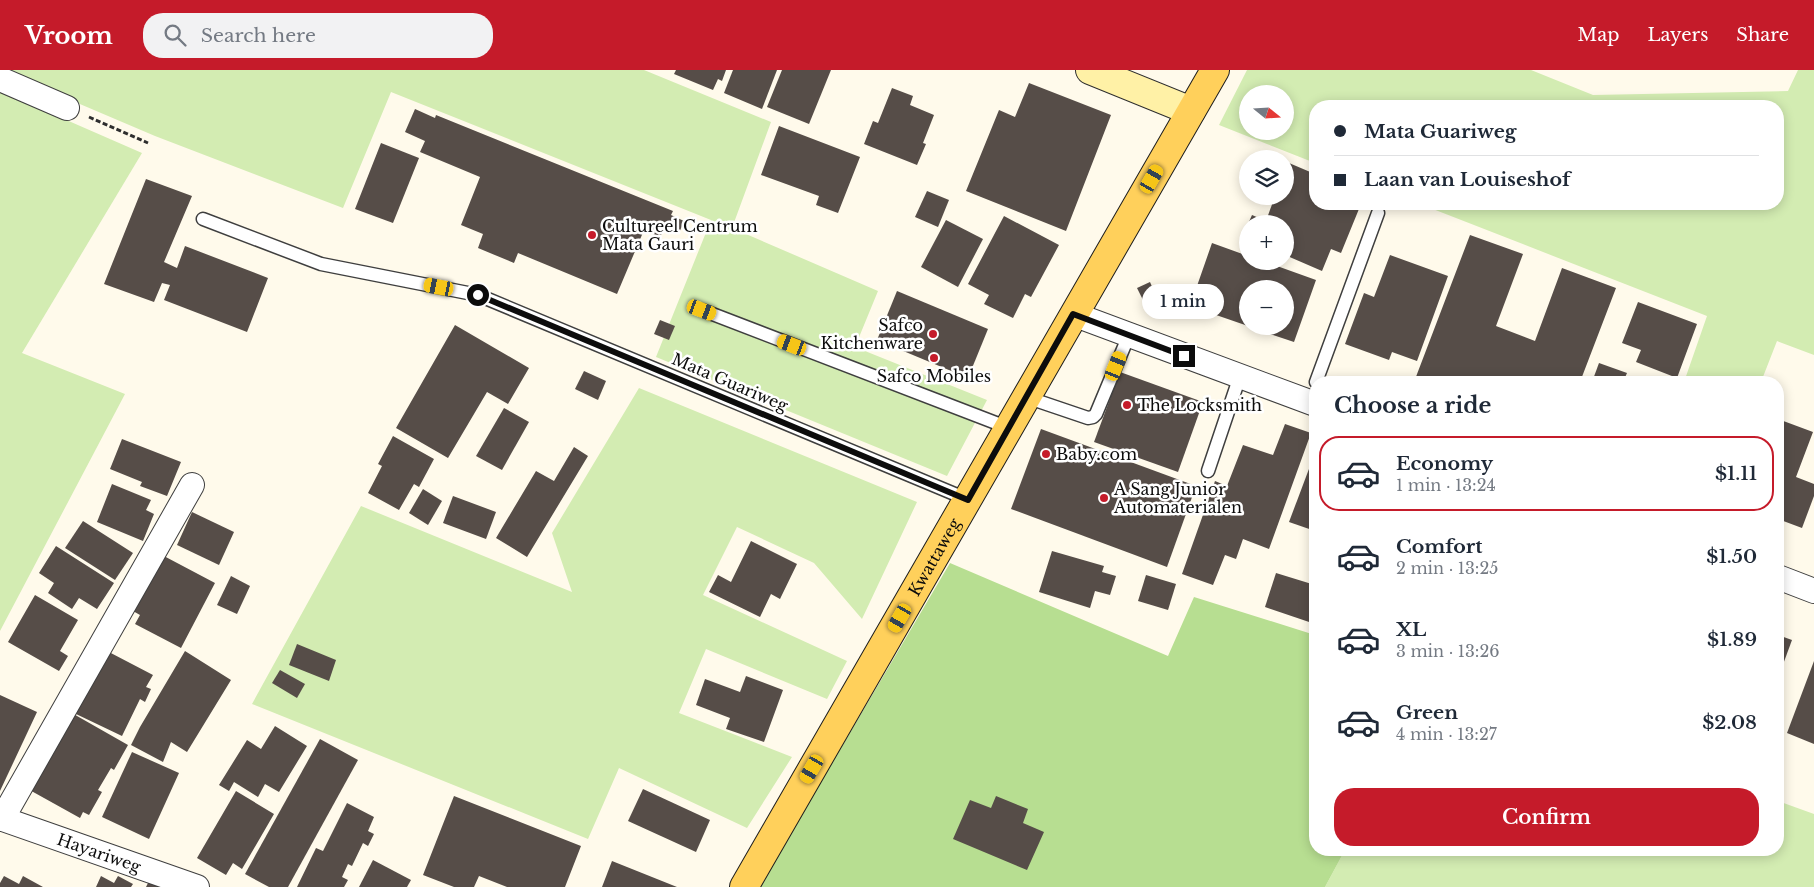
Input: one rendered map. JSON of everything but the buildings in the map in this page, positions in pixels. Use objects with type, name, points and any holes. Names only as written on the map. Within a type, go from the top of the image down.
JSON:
[{"type":"main road","name":"Kwattaweg","points":[[744,887],[1215,70]]},
{"type":"street","points":[[1090,70],[1191,111]]},
{"type":"street","points":[[0,79],[67,108]]},
{"type":"street","points":[[1073,314],[1240,376],[1309,392]]},
{"type":"street","points":[[1,819],[192,485]]},
{"type":"street","points":[[1784,579],[1814,591]]},
{"type":"street","name":"Hayariweg","points":[[1,819],[197,887]]},
{"type":"lane","points":[[1320,376],[1378,213]]},
{"type":"lane","name":"Mata Guariweg","points":[[203,219],[321,264],[478,295],[968,500]]},
{"type":"lane","points":[[702,310],[1009,428]]},
{"type":"lane","points":[[1026,397],[1093,418],[1129,334]]},
{"type":"lane","points":[[1208,471],[1240,376]]},
{"type":"path","points":[[67,108],[148,143]]},
{"type":"green space","points":[[0,70],[644,70],[771,122],[732,228],[878,291],[855,347],[987,400],[947,476],[656,357],[711,220],[391,92],[343,208],[155,136]]},
{"type":"green space","points":[[1247,70],[1531,70],[1593,95],[1788,91],[1798,70],[1814,70],[1814,355],[1777,341],[1763,376],[1686,376],[1707,316],[1435,210],[1784,210],[1784,100],[1309,100],[1309,161],[1294,155],[1294,150],[1282,150],[1257,140],[1294,140],[1294,85],[1239,85]]},
{"type":"green space","points":[[1239,86],[1239,133],[1219,125]]},
{"type":"green space","points":[[0,91],[142,153],[22,353],[125,394],[0,631]]},
{"type":"green space","points":[[639,388],[917,502],[862,619],[814,563],[737,527],[703,595],[847,661],[827,699],[706,649],[679,713],[792,757],[747,828],[619,768],[588,839],[252,704],[361,506],[572,592],[552,533]]},
{"type":"green space","points":[[950,563],[1168,656],[1194,597],[1309,633],[1309,856],[1342,856],[1325,887],[759,887]]},
{"type":"green space","points":[[1784,803],[1814,814],[1814,887],[1325,887],[1342,856],[1784,856]]},
{"type":"place","name":"Cultureel Centrum Mata Gauri","points":[[592,235]]},
{"type":"place","name":"Safco Kitchenware","points":[[933,334]]},
{"type":"place","name":"Safco Mobiles","points":[[934,358]]},
{"type":"place","name":"The Locksmith","points":[[1127,405]]},
{"type":"place","name":"Baby.com","points":[[1046,454]]},
{"type":"place","name":"A Sang Junior Automaterialen","points":[[1104,498]]},
{"type":"route","points":[[478,295],[968,500],[1073,314],[1184,356]]}]
